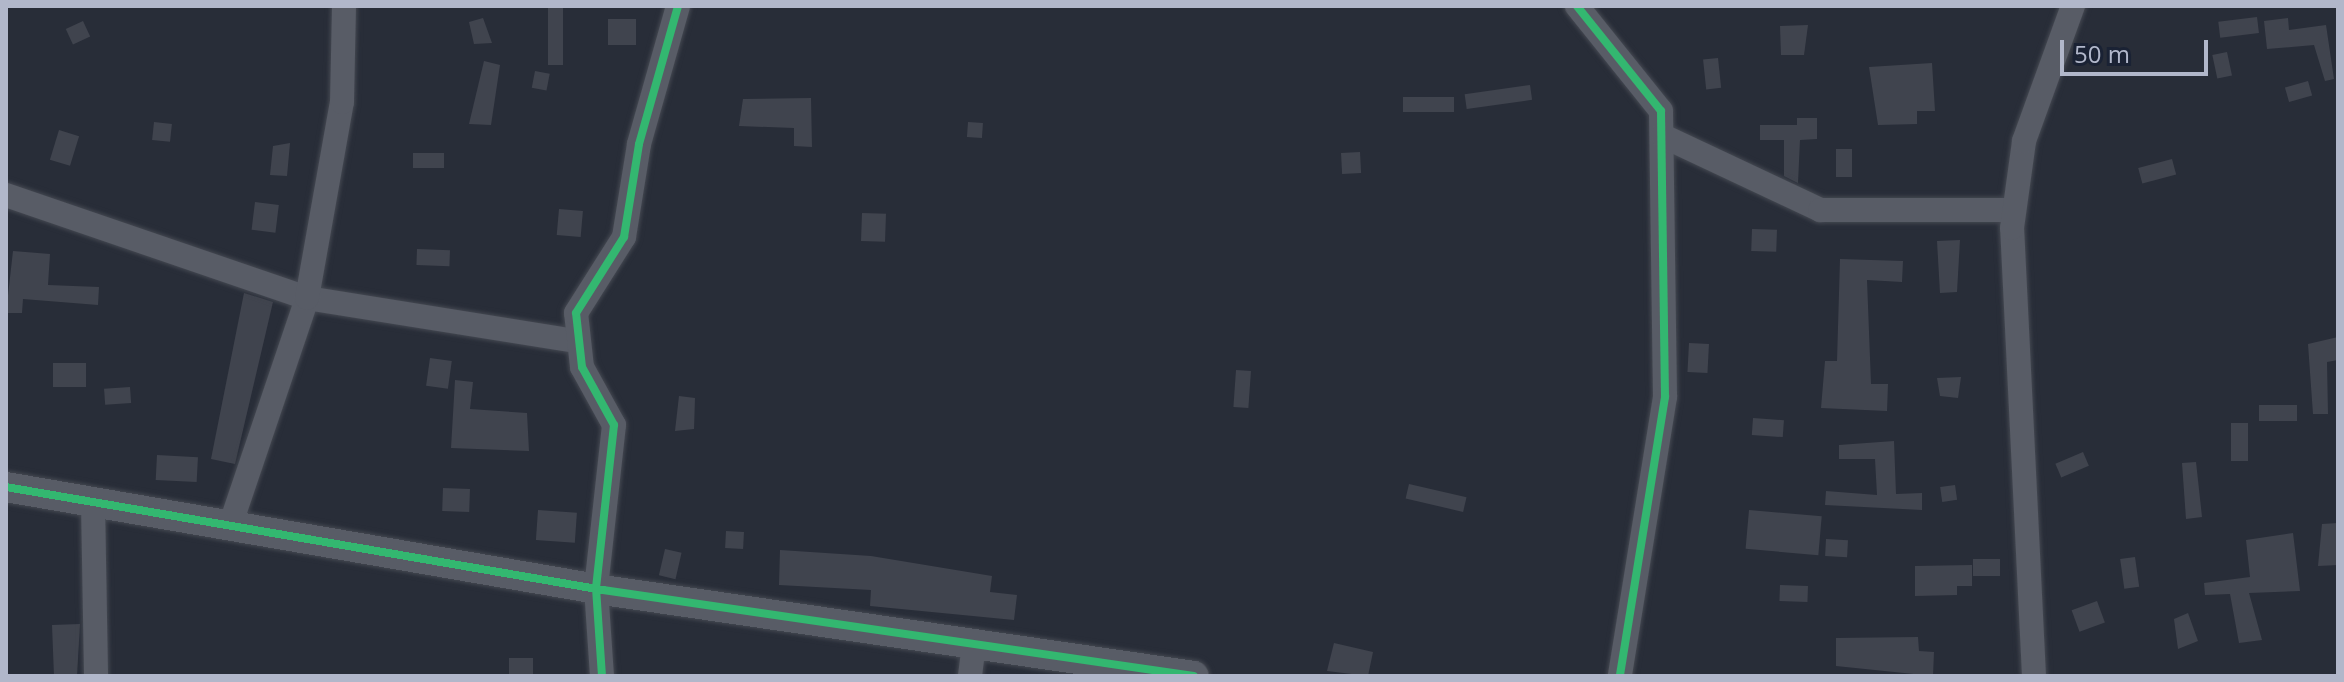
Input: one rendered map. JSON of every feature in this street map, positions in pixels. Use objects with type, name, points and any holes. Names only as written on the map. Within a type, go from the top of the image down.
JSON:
[{"type":"street","points":[[230,526],[307,298],[342,102],[344,6]]},
{"type":"street","points":[[602,676],[596,588],[614,425],[575,341],[576,313],[624,237],[639,144],[678,6]]},
{"type":"street","points":[[1577,6],[1661,111],[1663,136],[1665,397],[1620,676]]},
{"type":"street","points":[[2034,676],[2014,210],[2024,141],[2073,6]]},
{"type":"street","points":[[1663,136],[1820,210],[2014,210]]},
{"type":"street","points":[[6,195],[307,298],[575,341]]},
{"type":"street","points":[[6,487],[596,588],[974,644],[1120,671],[1194,676]]},
{"type":"street","points":[[93,502],[96,676]]},
{"type":"street","points":[[970,676],[974,644]]},
{"type":"building","points":[[548,6],[563,6],[563,65],[548,65]]},
{"type":"building","points":[[2257,17],[2259,33],[2220,38],[2218,22]]},
{"type":"building","points":[[483,18],[492,43],[474,44],[469,22]]},
{"type":"building","points":[[2288,18],[2289,30],[2326,25],[2334,79],[2325,81],[2314,45],[2267,49],[2264,21]]},
{"type":"building","points":[[608,19],[636,19],[636,45],[608,45]]},
{"type":"building","points":[[83,21],[90,36],[73,44],[66,29]]},
{"type":"building","points":[[1808,25],[1804,55],[1781,55],[1780,26]]},
{"type":"building","points":[[2227,52],[2232,75],[2217,79],[2212,55]]},
{"type":"building","points":[[1718,58],[1721,88],[1706,89],[1703,60]]},
{"type":"building","points":[[484,61],[500,65],[491,125],[469,124]]},
{"type":"building","points":[[1932,63],[1935,111],[1917,111],[1917,124],[1878,125],[1869,67]]},
{"type":"building","points":[[535,71],[550,74],[546,91],[532,88]]},
{"type":"building","points":[[2308,81],[2312,95],[2289,102],[2285,88]]},
{"type":"building","points":[[1530,85],[1532,100],[1467,109],[1465,94]]},
{"type":"building","points":[[1403,97],[1454,97],[1454,112],[1403,112]]},
{"type":"building","points":[[811,98],[812,147],[794,146],[794,128],[739,126],[743,99]]},
{"type":"building","points":[[1797,118],[1817,118],[1817,139],[1800,140],[1798,183],[1784,176],[1784,140],[1760,140],[1760,125],[1797,125]]},
{"type":"building","points":[[154,122],[172,124],[170,142],[152,140]]},
{"type":"building","points":[[968,122],[983,123],[982,138],[967,137]]},
{"type":"building","points":[[59,130],[79,136],[70,166],[50,160]]},
{"type":"building","points":[[290,143],[287,176],[270,175],[273,146]]},
{"type":"building","points":[[1836,149],[1852,149],[1852,177],[1836,177]]},
{"type":"building","points":[[1360,152],[1361,173],[1342,174],[1341,153]]},
{"type":"building","points":[[413,153],[444,153],[444,168],[413,168]]},
{"type":"building","points":[[2172,159],[2176,174],[2142,184],[2138,168]]},
{"type":"building","points":[[255,202],[279,205],[275,233],[252,230]]},
{"type":"building","points":[[559,209],[583,211],[581,237],[557,235]]},
{"type":"building","points":[[862,213],[886,214],[885,242],[861,241]]},
{"type":"building","points":[[1752,229],[1777,230],[1776,252],[1751,251]]},
{"type":"building","points":[[1960,240],[1957,292],[1940,293],[1937,241]]},
{"type":"building","points":[[417,249],[450,250],[449,266],[416,265]]},
{"type":"building","points":[[13,251],[50,254],[48,285],[99,287],[98,305],[23,299],[22,313],[6,313]]},
{"type":"building","points":[[1840,259],[1903,261],[1902,282],[1867,280],[1871,384],[1888,384],[1887,411],[1821,408],[1825,361],[1837,361]]},
{"type":"building","points":[[244,293],[273,302],[235,464],[211,459]]},
{"type":"building","points":[[2338,337],[2338,360],[2327,362],[2328,414],[2313,414],[2308,344]]},
{"type":"building","points":[[1689,343],[1709,344],[1707,373],[1687,372]]},
{"type":"building","points":[[430,358],[452,361],[448,389],[426,386]]},
{"type":"building","points":[[53,363],[86,363],[86,387],[53,387]]},
{"type":"building","points":[[1236,370],[1251,371],[1248,408],[1233,407]]},
{"type":"building","points":[[1961,377],[1958,398],[1940,396],[1937,378]]},
{"type":"building","points":[[455,380],[473,382],[470,409],[527,413],[529,451],[451,448]]},
{"type":"building","points":[[130,387],[131,403],[105,405],[104,389]]},
{"type":"building","points":[[679,396],[695,398],[694,429],[675,431]]},
{"type":"building","points":[[2259,405],[2297,405],[2297,421],[2259,421]]},
{"type":"building","points":[[1753,418],[1784,420],[1783,437],[1752,435]]},
{"type":"building","points":[[2231,423],[2248,423],[2248,461],[2231,461]]},
{"type":"building","points":[[1894,441],[1896,494],[1922,493],[1922,510],[1825,505],[1826,491],[1877,495],[1875,459],[1839,459],[1839,445]]},
{"type":"building","points":[[2083,452],[2089,466],[2061,478],[2055,464]]},
{"type":"building","points":[[157,455],[198,457],[197,482],[156,480]]},
{"type":"building","points":[[2196,462],[2202,517],[2186,519],[2182,463]]},
{"type":"building","points":[[1409,484],[1466,497],[1463,512],[1406,499]]},
{"type":"building","points":[[1955,485],[1957,500],[1942,502],[1940,487]]},
{"type":"building","points":[[443,488],[470,489],[469,512],[442,511]]},
{"type":"building","points":[[538,510],[577,513],[575,543],[536,540]]},
{"type":"building","points":[[1749,510],[1822,516],[1818,555],[1746,549]]},
{"type":"building","points":[[2338,523],[2338,565],[2318,566],[2322,524]]},
{"type":"building","points":[[726,531],[744,532],[743,549],[725,548]]},
{"type":"building","points":[[2293,533],[2300,591],[2249,593],[2262,640],[2239,643],[2230,594],[2205,595],[2204,583],[2250,577],[2246,540]]},
{"type":"building","points":[[1826,539],[1848,540],[1847,557],[1825,556]]},
{"type":"building","points":[[665,549],[682,553],[675,579],[659,575]]},
{"type":"building","points":[[780,550],[871,556],[992,576],[990,592],[1017,595],[1014,620],[870,606],[871,590],[779,585]]},
{"type":"building","points":[[2135,557],[2139,587],[2124,589],[2120,559]]},
{"type":"building","points":[[1973,559],[2000,559],[2000,576],[1973,576]]},
{"type":"building","points":[[1972,565],[1972,586],[1957,586],[1957,595],[1915,596],[1915,566]]},
{"type":"building","points":[[1780,585],[1808,586],[1807,602],[1779,601]]},
{"type":"building","points":[[2097,601],[2105,623],[2079,632],[2072,610]]},
{"type":"building","points":[[2188,613],[2198,641],[2178,649],[2174,619]]},
{"type":"building","points":[[80,624],[77,676],[54,676],[52,625]]},
{"type":"building","points":[[1918,637],[1919,651],[1934,652],[1933,676],[1836,666],[1836,638]]},
{"type":"building","points":[[1334,643],[1373,652],[1368,676],[1327,671]]},
{"type":"building","points":[[509,658],[533,658],[533,674],[509,674]]},
{"type":"cycle path","points":[[602,676],[596,588],[614,425],[582,367],[576,313],[624,237],[639,144],[678,6]]},
{"type":"cycle path","points":[[1577,6],[1661,111],[1665,397],[1620,676]]},
{"type":"cycle path","points":[[6,487],[603,590],[1194,676]]}]
